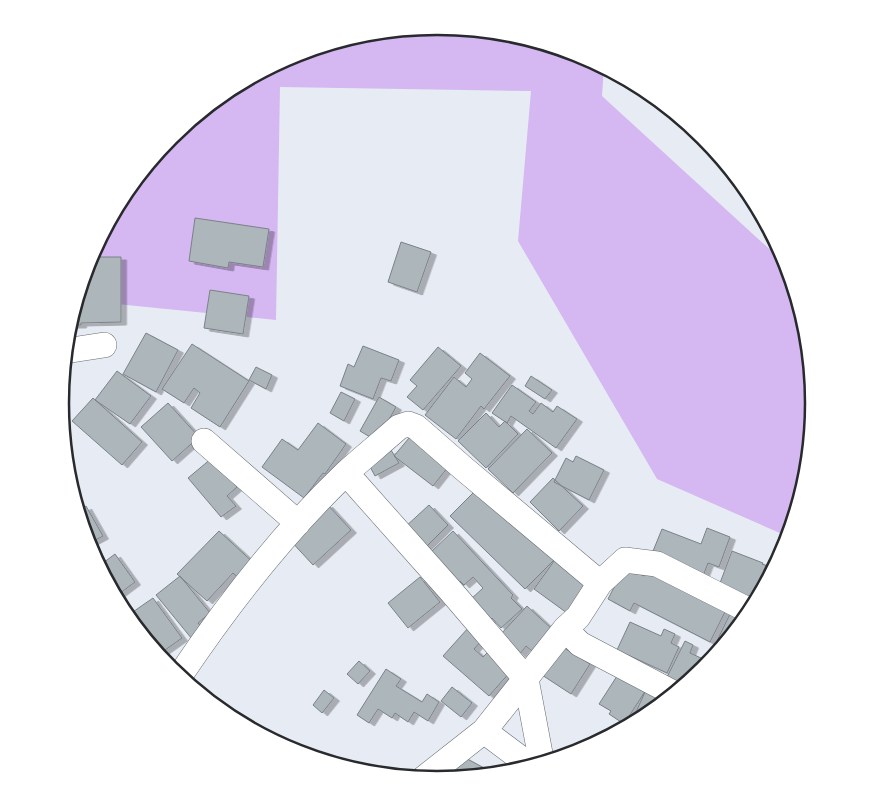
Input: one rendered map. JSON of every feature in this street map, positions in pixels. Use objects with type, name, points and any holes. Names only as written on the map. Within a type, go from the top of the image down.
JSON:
[{"type":"street","points":[[73,350],[104,346]]},
{"type":"street","points":[[184,670],[207,635],[243,588],[298,523],[346,473],[399,427],[408,424],[416,427],[600,583]]},
{"type":"street","points":[[204,441],[298,523]]},
{"type":"street","points":[[346,473],[526,679],[541,757]]},
{"type":"street","points":[[432,772],[484,731],[565,629],[578,618],[600,583],[625,560],[657,564],[744,608]]},
{"type":"street","points":[[565,629],[580,644],[669,691]]},
{"type":"street","points":[[484,731],[524,761]]},
{"type":"shaded area","points":[[438,35],[486,38],[533,48],[579,63],[603,75],[602,96],[774,253],[778,262],[799,332],[803,355],[806,404],[803,452],[799,475],[782,534],[657,479],[518,241],[531,91],[280,87],[276,320],[84,301],[97,262],[118,219],[145,179],[195,126],[213,111],[253,84],[296,63],[342,48],[389,38]]},
{"type":"building","points":[[195,218],[269,229],[263,267],[229,262],[228,268],[189,261]]},
{"type":"building","points":[[401,242],[431,252],[417,292],[388,282]]},
{"type":"building","points":[[99,257],[121,257],[121,322],[81,323],[81,325],[78,325],[82,308]]},
{"type":"building","points":[[210,290],[249,296],[243,334],[204,328]]},
{"type":"building","points":[[146,333],[178,350],[156,392],[123,374]]},
{"type":"building","points":[[192,344],[249,381],[220,427],[191,408],[200,393],[194,388],[184,403],[162,389]]},
{"type":"building","points":[[363,346],[399,360],[391,381],[381,378],[373,399],[340,386],[348,364],[354,367]]},
{"type":"building","points":[[438,347],[461,366],[423,410],[407,397],[417,386],[410,380]]},
{"type":"building","points":[[480,353],[510,376],[484,409],[481,406],[456,439],[425,415],[454,377],[466,387],[472,379],[465,373]]},
{"type":"building","points":[[256,367],[272,375],[266,389],[249,380]]},
{"type":"building","points":[[117,371],[151,396],[130,424],[95,400]]},
{"type":"building","points":[[531,376],[552,390],[545,399],[525,386]]},
{"type":"building","points":[[512,385],[536,402],[529,411],[533,414],[541,403],[553,412],[557,406],[577,419],[556,448],[511,416],[507,423],[492,413]]},
{"type":"building","points":[[341,392],[355,399],[344,421],[330,413]]},
{"type":"building","points":[[379,397],[396,407],[377,441],[360,431]]},
{"type":"building","points":[[93,398],[142,442],[122,465],[72,421]]},
{"type":"building","points":[[168,403],[199,437],[172,461],[141,427]]},
{"type":"building","points":[[486,413],[499,427],[505,421],[518,434],[486,468],[458,441]]},
{"type":"building","points":[[318,423],[346,444],[325,474],[323,473],[304,498],[262,467],[282,439],[298,450]]},
{"type":"building","points":[[527,429],[552,453],[513,493],[488,469]]},
{"type":"building","points":[[414,432],[452,462],[433,486],[394,456]]},
{"type":"building","points":[[391,450],[399,463],[375,476],[368,463]]},
{"type":"building","points":[[576,456],[604,470],[589,500],[554,482],[566,458],[573,462]]},
{"type":"building","points":[[212,458],[237,487],[227,496],[236,506],[221,517],[188,478]]},
{"type":"building","points":[[553,478],[583,506],[559,531],[530,502]]},
{"type":"building","points":[[479,487],[554,560],[525,589],[450,516]]},
{"type":"building","points":[[327,504],[351,530],[313,565],[289,539]]},
{"type":"building","points":[[429,505],[448,525],[424,549],[404,528]]},
{"type":"building","points":[[86,506],[103,536],[95,540],[89,522],[84,507]]},
{"type":"building","points":[[707,528],[730,537],[719,567],[708,563],[703,576],[651,556],[662,529],[701,544]]},
{"type":"building","points":[[219,531],[257,566],[243,582],[233,573],[207,601],[177,574]]},
{"type":"building","points":[[453,531],[513,595],[511,598],[522,609],[501,628],[492,618],[489,621],[470,600],[483,588],[473,577],[464,585],[460,581],[458,583],[430,553]]},
{"type":"building","points":[[732,551],[768,566],[748,602],[717,591]]},
{"type":"building","points":[[115,554],[135,582],[121,593],[105,562]]},
{"type":"building","points":[[557,557],[590,580],[567,613],[534,589]]},
{"type":"building","points":[[625,566],[644,576],[647,570],[726,610],[710,642],[634,603],[630,611],[608,599]]},
{"type":"building","points":[[180,576],[210,613],[198,623],[204,630],[192,639],[156,595]]},
{"type":"building","points":[[420,577],[440,602],[408,628],[388,603]]},
{"type":"building","points":[[153,598],[182,638],[164,651],[133,612]]},
{"type":"building","points":[[527,606],[553,630],[533,652],[526,646],[520,654],[500,635]]},
{"type":"building","points":[[731,612],[739,616],[730,628],[714,647]]},
{"type":"building","points":[[630,622],[661,636],[664,629],[675,634],[671,643],[679,647],[667,673],[617,650]]},
{"type":"building","points":[[469,627],[483,639],[474,649],[483,657],[489,651],[511,671],[489,696],[443,656]]},
{"type":"building","points":[[685,641],[693,645],[690,653],[701,658],[698,664],[678,682],[667,677]]},
{"type":"building","points":[[561,646],[590,664],[571,694],[542,675]]},
{"type":"building","points":[[359,661],[370,671],[358,684],[347,674]]},
{"type":"building","points":[[386,669],[401,679],[396,686],[422,702],[427,694],[439,702],[428,721],[414,712],[408,722],[395,713],[392,718],[378,709],[369,723],[357,715]]},
{"type":"building","points":[[619,673],[646,690],[627,720],[622,723],[609,714],[611,711],[599,704]]},
{"type":"building","points":[[452,687],[472,703],[461,717],[441,701]]},
{"type":"building","points":[[324,690],[334,698],[322,713],[313,705]]},
{"type":"building","points":[[645,692],[659,698],[642,710],[635,715]]},
{"type":"building","points":[[460,755],[486,769],[462,771],[451,771]]}]
